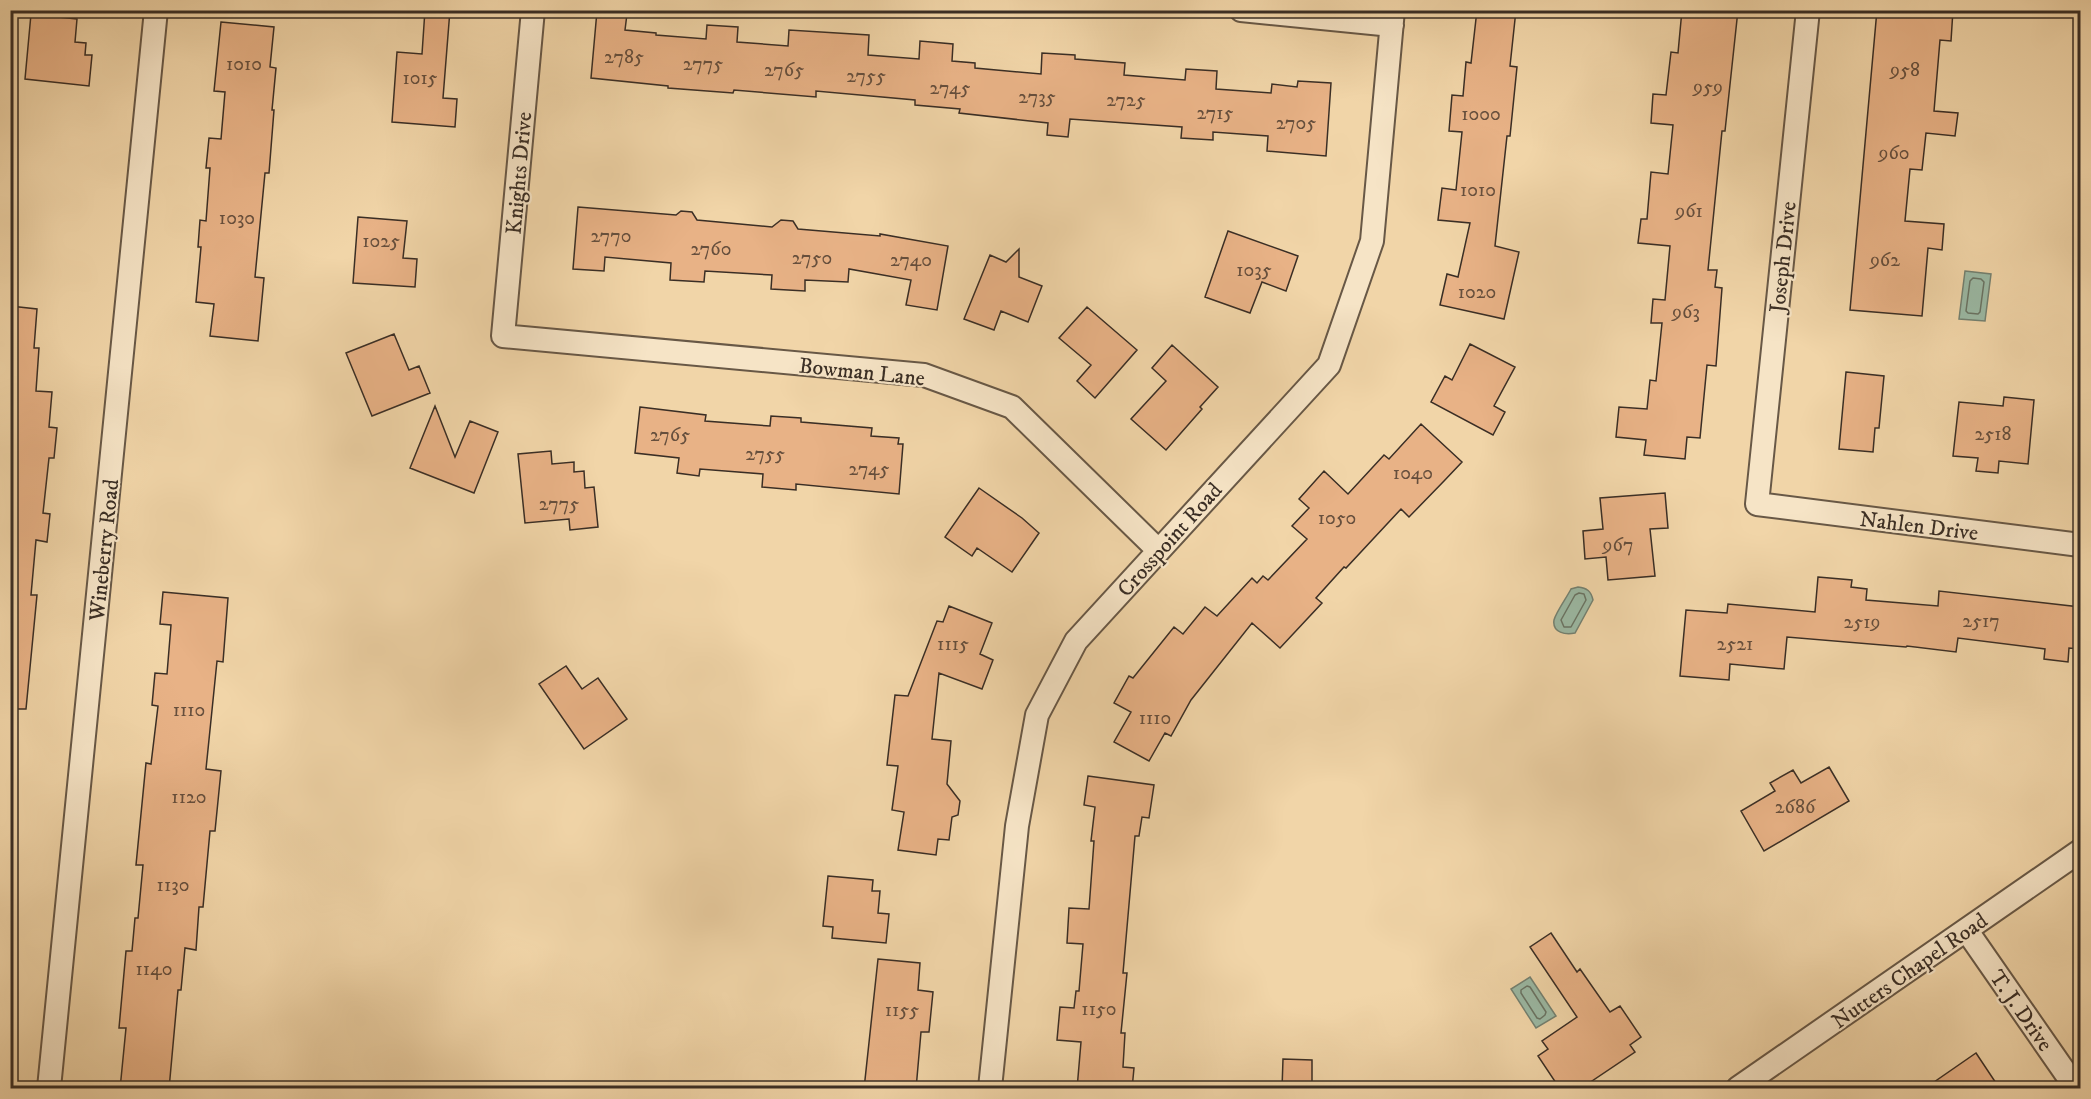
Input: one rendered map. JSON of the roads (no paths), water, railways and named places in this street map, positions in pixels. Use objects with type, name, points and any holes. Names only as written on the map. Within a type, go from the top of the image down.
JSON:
[{"type":"street","name":"Wineberry Road","points":[[49,1089],[156,10]]},
{"type":"street","name":"Knights Drive","points":[[503,336],[533,10]]},
{"type":"street","points":[[1241,10],[1393,18]]},
{"type":"street","name":"Joseph Drive","points":[[1757,504],[1808,10]]},
{"type":"street","name":"Crosspoint Road","points":[[990,1089],[1017,826],[1037,715],[1076,641],[1329,365],[1372,241],[1393,18]]},
{"type":"street","name":"Bowman Lane","points":[[503,336],[924,375],[1012,407],[1158,550]]},
{"type":"street","name":"Nahlen Drive","points":[[1757,504],[2080,545]]},
{"type":"street","name":"Nutters Chapel Road","points":[[1738,1089],[2080,851]]},
{"type":"street","name":"T. J. Drive","points":[[1967,931],[2076,1089]]},
{"type":"water","points":[[1965,271],[1991,274],[1985,321],[1959,319]]},
{"type":"water","points":[[1578,587],[1588,590],[1593,600],[1575,633],[1560,632],[1555,628],[1555,617],[1571,589]]},
{"type":"water","points":[[1530,977],[1556,1016],[1536,1028],[1511,989]]}]
